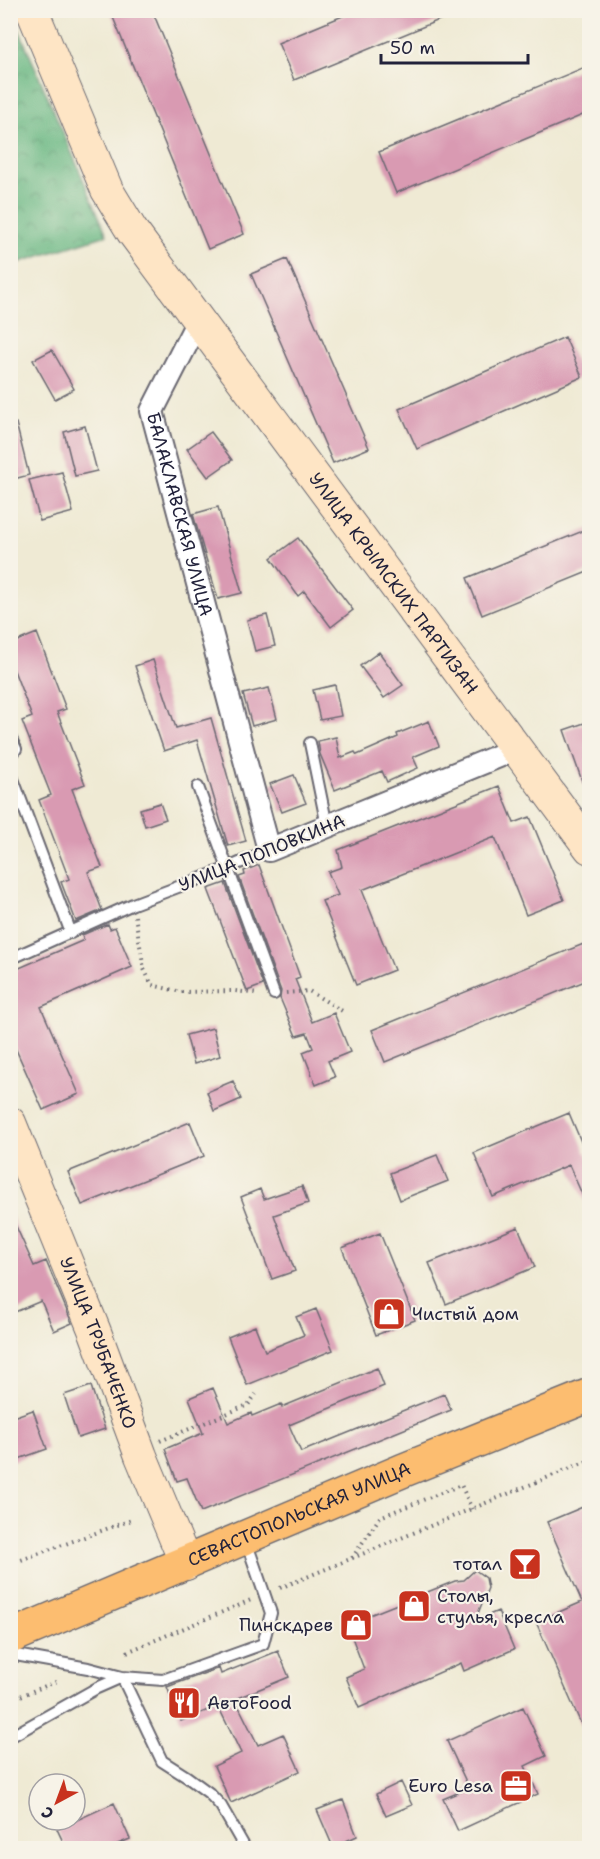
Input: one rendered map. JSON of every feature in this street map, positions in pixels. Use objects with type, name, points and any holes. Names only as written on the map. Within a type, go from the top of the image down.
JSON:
[{"type":"main road","points":[[32,10],[107,190],[132,231],[198,321]]},
{"type":"main road","name":"УЛИЦА КРЫМСКИХ ПАРТИЗАН","points":[[198,321],[590,848]]},
{"type":"main road","name":"УЛИЦА ТРУБАЧЕНКО","points":[[10,1123],[186,1564]]},
{"type":"main road","name":"СЕВАСТОПОЛЬСКАЯ УЛИЦА","points":[[10,1637],[404,1470],[590,1395]]},
{"type":"street","name":"БАЛАКЛАВСКАЯ УЛИЦА","points":[[198,321],[152,411],[269,850]]},
{"type":"street","name":"УЛИЦА ПОПОВКИНА","points":[[269,850],[516,749]]},
{"type":"lane","points":[[10,737],[16,749],[10,757]]},
{"type":"lane","points":[[310,743],[327,826]]},
{"type":"lane","points":[[10,771],[71,933]]},
{"type":"lane","points":[[198,787],[274,994]]},
{"type":"lane","name":"УЛИЦА ПОПОВКИНА","points":[[10,959],[133,904],[269,850]]},
{"type":"lane","points":[[10,1654],[88,1668],[122,1677],[163,1680],[263,1644],[271,1613],[245,1539]]},
{"type":"lane","points":[[10,1737],[97,1688],[122,1677]]},
{"type":"lane","points":[[122,1677],[162,1761],[187,1777],[221,1806],[245,1848]]},
{"type":"path","points":[[133,904],[144,969],[152,986],[181,992],[235,991],[262,995],[309,991],[344,1012]]},
{"type":"path","points":[[159,1441],[248,1405],[256,1394]]},
{"type":"path","points":[[280,1588],[590,1460]]},
{"type":"path","points":[[352,1559],[380,1517],[461,1485],[472,1509]]},
{"type":"path","points":[[10,1564],[134,1519]]},
{"type":"path","points":[[128,1652],[255,1599]]},
{"type":"path","points":[[10,1700],[58,1681]]},
{"type":"green space","points":[[10,11],[107,235],[11,265]]},
{"type":"building","points":[[110,10],[152,10],[244,234],[208,249]]},
{"type":"building","points":[[357,10],[461,11],[294,80],[278,43]]},
{"type":"building","points":[[590,65],[590,112],[396,193],[379,152]]},
{"type":"building","points":[[287,259],[369,448],[333,463],[251,274]]},
{"type":"building","points":[[565,337],[582,377],[417,449],[399,409]]},
{"type":"building","points":[[52,350],[74,389],[55,399],[33,360]]},
{"type":"building","points":[[10,423],[16,423],[29,475],[10,480]]},
{"type":"building","points":[[85,426],[97,471],[75,476],[64,432]]},
{"type":"building","points":[[211,432],[232,460],[208,477],[187,449]]},
{"type":"building","points":[[62,472],[73,512],[40,521],[29,480]]},
{"type":"building","points":[[218,507],[242,593],[218,599],[193,514]]},
{"type":"building","points":[[590,528],[590,571],[482,615],[467,578]]},
{"type":"building","points":[[298,538],[353,610],[331,627],[304,591],[298,596],[271,558]]},
{"type":"building","points":[[267,615],[275,646],[255,651],[247,620]]},
{"type":"building","points":[[37,633],[66,709],[57,712],[85,784],[72,789],[102,867],[88,872],[102,910],[76,921],[61,882],[69,879],[39,800],[51,795],[22,721],[32,717],[10,660],[10,644]]},
{"type":"building","points":[[379,652],[403,685],[384,698],[360,666]]},
{"type":"building","points":[[153,660],[176,728],[211,718],[246,841],[228,846],[197,740],[164,751],[135,666]]},
{"type":"building","points":[[335,685],[341,716],[320,720],[313,690]]},
{"type":"building","points":[[269,688],[277,719],[252,726],[243,694]]},
{"type":"building","points":[[429,721],[439,746],[413,757],[418,768],[387,782],[382,771],[335,790],[320,754],[318,741],[336,737],[340,758],[355,752],[357,755],[398,737],[397,734]]},
{"type":"building","points":[[590,721],[590,795],[587,795],[564,730]]},
{"type":"building","points":[[294,775],[306,803],[282,812],[270,784]]},
{"type":"building","points":[[499,786],[514,823],[530,817],[564,900],[526,915],[495,837],[362,890],[394,970],[356,985],[322,901],[338,895],[328,872],[342,867],[338,850]]},
{"type":"building","points":[[160,803],[166,819],[145,826],[140,809]]},
{"type":"building","points":[[259,865],[300,977],[295,979],[312,1022],[334,1013],[350,1052],[328,1061],[335,1077],[316,1085],[303,1052],[313,1048],[307,1033],[296,1036],[280,998],[281,991],[239,877],[245,875],[244,871]]},
{"type":"building","points":[[225,883],[263,985],[247,991],[208,889]]},
{"type":"building","points":[[108,924],[110,929],[115,927],[132,967],[41,1007],[79,1094],[43,1110],[10,1036],[10,972],[84,940],[82,935]]},
{"type":"building","points":[[586,943],[590,951],[590,979],[385,1062],[372,1030]]},
{"type":"building","points":[[213,1028],[220,1056],[194,1064],[186,1035]]},
{"type":"building","points":[[233,1081],[241,1099],[214,1111],[207,1092]]},
{"type":"building","points":[[569,1113],[590,1163],[590,1212],[569,1165],[493,1197],[474,1153]]},
{"type":"building","points":[[190,1122],[204,1156],[82,1205],[68,1172]]},
{"type":"building","points":[[437,1155],[448,1181],[400,1200],[390,1173]]},
{"type":"building","points":[[302,1186],[308,1203],[274,1215],[295,1271],[272,1279],[241,1197],[260,1189],[264,1199]]},
{"type":"building","points":[[10,1213],[34,1266],[46,1261],[72,1323],[54,1331],[41,1301],[15,1312],[10,1302]]},
{"type":"building","points":[[518,1227],[535,1267],[446,1304],[429,1263]]},
{"type":"building","points":[[380,1233],[415,1320],[376,1335],[342,1248]]},
{"type":"building","points":[[316,1309],[333,1350],[247,1385],[228,1337],[255,1326],[265,1351],[304,1335],[296,1317]]},
{"type":"building","points":[[377,1368],[384,1386],[289,1425],[301,1452],[444,1394],[451,1410],[201,1512],[187,1478],[177,1481],[165,1449],[203,1433],[189,1398],[213,1388],[228,1423],[281,1404],[282,1407]]},
{"type":"building","points":[[91,1386],[105,1429],[78,1438],[64,1395]]},
{"type":"building","points":[[33,1410],[47,1449],[10,1462],[10,1418]]},
{"type":"building","points":[[590,1504],[590,1744],[536,1622],[582,1602],[547,1522]]},
{"type":"building","points":[[475,1570],[486,1578],[488,1588],[475,1621],[498,1611],[514,1649],[464,1671],[461,1663],[359,1708],[346,1677],[364,1669],[347,1624],[455,1581],[464,1580]]},
{"type":"building","points":[[278,1651],[289,1677],[235,1699],[258,1745],[283,1734],[300,1771],[231,1803],[214,1766],[241,1753],[218,1706],[181,1721],[167,1687],[219,1668],[221,1674]]},
{"type":"building","points":[[523,1707],[546,1756],[525,1766],[538,1794],[458,1831],[443,1799],[469,1788],[447,1741]]},
{"type":"building","points":[[401,1782],[412,1805],[386,1816],[376,1794]]},
{"type":"building","points":[[343,1800],[357,1836],[333,1847],[317,1810]]},
{"type":"building","points":[[114,1803],[130,1839],[108,1848],[66,1848],[58,1832],[87,1832],[87,1815]]},
{"type":"place","name":"Чистый дом","points":[[389,1314]]},
{"type":"place","name":"тотал","points":[[525,1564]]},
{"type":"place","name":"Столы, стулья, кресла","points":[[414,1606]]},
{"type":"place","name":"Пинскдрев","points":[[356,1625]]},
{"type":"place","name":"АвтоFood","points":[[184,1703]]},
{"type":"place","name":"Euro Lesa","points":[[516,1786]]}]
